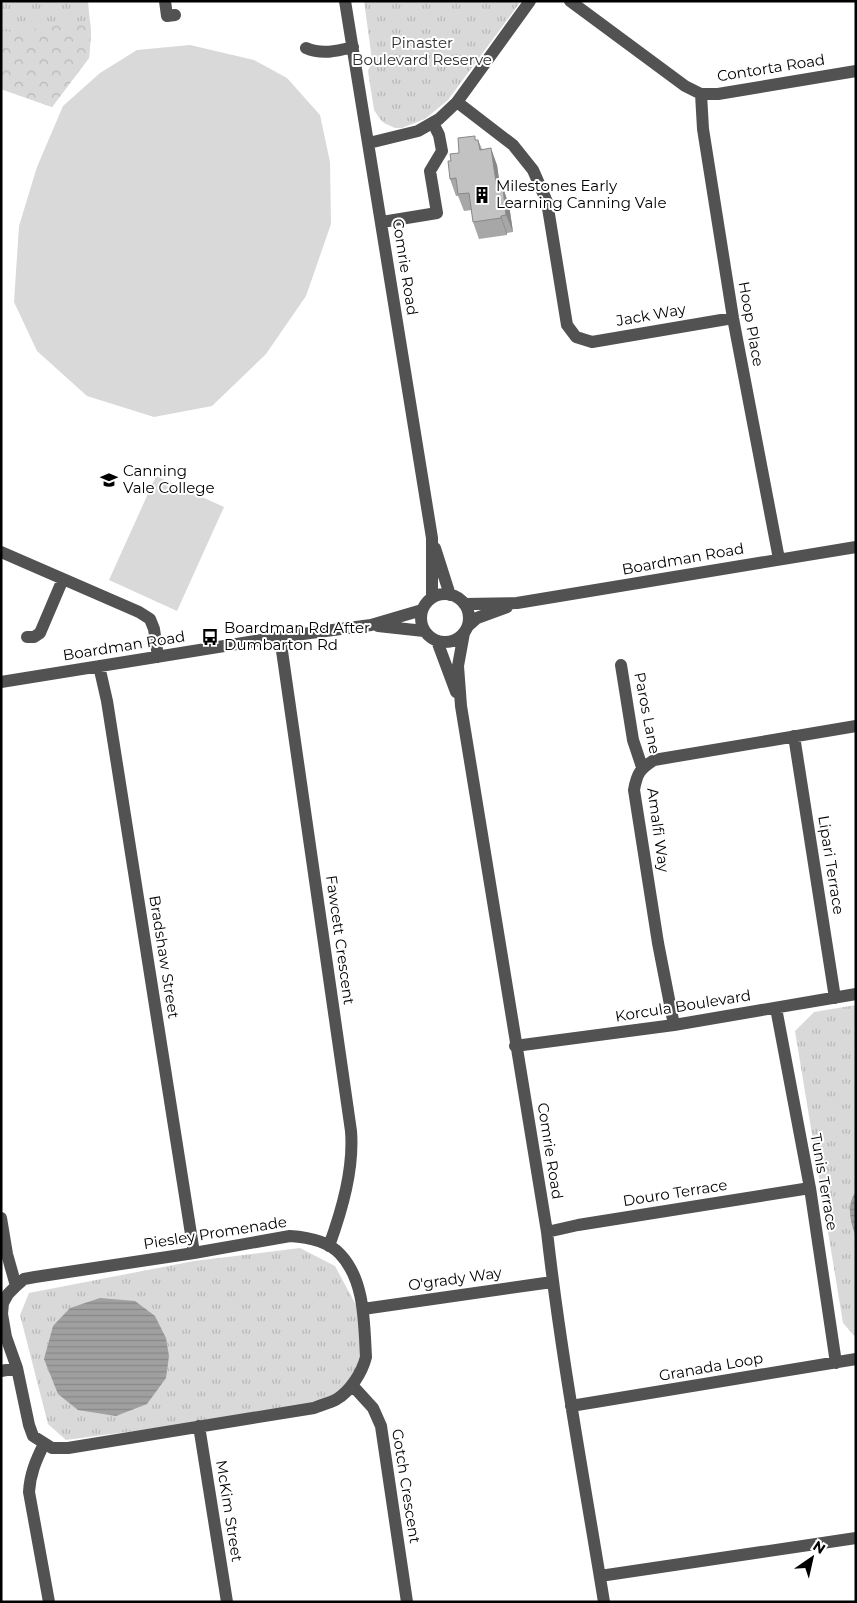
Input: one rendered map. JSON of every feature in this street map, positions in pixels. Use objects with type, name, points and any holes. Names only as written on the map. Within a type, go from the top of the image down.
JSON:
[{"type":"street","points":[[165,1],[168,16],[175,15]]},
{"type":"street","name":"Comrie Road","points":[[345,1],[432,538],[450,595]]},
{"type":"street","points":[[369,143],[418,131],[439,119],[456,102],[530,1]]},
{"type":"street","name":"Contorta Road","points":[[570,1],[685,86],[701,94],[718,94],[856,71]]},
{"type":"street","points":[[306,48],[314,52],[325,53],[353,47]]},
{"type":"street","name":"Hoop Place","points":[[701,94],[703,129],[733,318],[779,559]]},
{"type":"street","name":"Jack Way","points":[[456,102],[512,145],[533,170],[547,202],[567,325],[576,337],[592,342],[733,318]]},
{"type":"street","points":[[382,222],[437,213],[430,171],[442,151],[439,134],[433,123]]},
{"type":"street","name":"Comrie Road","points":[[432,538],[432,598]]},
{"type":"street","name":"Boardman Road","points":[[464,604],[517,603],[856,547]]},
{"type":"street","points":[[1,552],[139,612],[150,619],[154,629],[158,657]]},
{"type":"street","points":[[27,637],[34,638],[40,634],[48,603],[63,579]]},
{"type":"street","points":[[437,641],[424,631],[420,617],[428,601],[438,595],[450,595],[464,604],[468,610],[469,618],[466,630]]},
{"type":"street","name":"Boardman Road","points":[[437,641],[452,641],[477,618],[517,603]]},
{"type":"street","name":"Boardman Road","points":[[1,682],[280,637],[370,625],[422,610]]},
{"type":"street","name":"Boardman Road","points":[[370,625],[424,631]]},
{"type":"street","name":"Comrie Road","points":[[466,630],[458,666],[461,706],[546,1232],[571,1406],[604,1602]]},
{"type":"street","name":"Fawcett Crescent","points":[[280,637],[352,1142],[344,1201],[329,1246]]},
{"type":"street","name":"Comrie Road","points":[[437,641],[461,706]]},
{"type":"street","name":"Paros Lane","points":[[621,665],[633,740],[642,767]]},
{"type":"street","name":"Bradshaw Street","points":[[99,666],[107,701],[194,1252]]},
{"type":"street","name":"Amalfi Way","points":[[674,1025],[658,942],[634,790],[636,778],[642,767],[654,760],[856,726]]},
{"type":"street","name":"Lipari Terrace","points":[[794,736],[835,998]]},
{"type":"street","name":"Korcula Boulevard","points":[[516,1046],[674,1025],[856,994]]},
{"type":"street","name":"Tunis Terrace","points":[[776,1008],[810,1188],[836,1362]]},
{"type":"street","name":"Douro Terrace","points":[[546,1232],[578,1225],[810,1188]]},
{"type":"street","points":[[1,1218],[7,1254],[16,1286],[3,1303],[2,1314],[6,1337],[16,1368],[29,1425],[33,1436],[44,1444],[32,1471],[29,1492],[49,1602]]},
{"type":"street","name":"Piesley Promenade","points":[[16,1286],[24,1279],[290,1236],[308,1238],[329,1246],[340,1253],[354,1275],[363,1309],[366,1358],[352,1385],[338,1399],[314,1408],[68,1448],[52,1448],[44,1444]]},
{"type":"street","name":"O'grady Way","points":[[363,1309],[552,1282]]},
{"type":"street","name":"Granada Loop","points":[[571,1406],[856,1359]]},
{"type":"street","points":[[1,1372],[16,1368]]},
{"type":"street","name":"Gotch Crescent","points":[[352,1385],[373,1408],[381,1426],[407,1602]]},
{"type":"street","name":"McKim Street","points":[[199,1426],[227,1602]]},
{"type":"street","points":[[600,1576],[856,1538]]},
{"type":"green space","points":[[1,1],[88,1],[91,34],[89,58],[52,107],[1,89]]},
{"type":"green space","name":"Pinaster Boulevard Reserve","points":[[364,1],[521,1],[448,100],[425,119],[402,128],[395,128],[384,123],[374,110],[368,71],[372,60]]},
{"type":"green space","points":[[90,20],[89,58],[52,107],[1,89],[1,31],[19,32]]},
{"type":"green space","points":[[190,45],[254,60],[287,78],[320,115],[330,162],[331,224],[306,296],[266,354],[212,406],[154,417],[87,396],[37,351],[14,302],[19,226],[37,167],[63,106],[100,73],[137,50]]},
{"type":"green space","points":[[156,476],[224,507],[177,611],[109,580]]},
{"type":"green space","points":[[856,1005],[856,1338],[843,1323],[795,1031],[814,1012]]},
{"type":"green space","points":[[300,1248],[335,1266],[364,1320],[364,1367],[341,1398],[201,1422],[66,1440],[48,1424],[20,1315],[29,1293],[194,1261]]},
{"type":"shaded area","points":[[856,1191],[856,1237],[850,1208]]},
{"type":"shaded area","points":[[100,1298],[135,1301],[155,1316],[166,1338],[169,1356],[166,1378],[147,1404],[116,1416],[78,1410],[58,1394],[44,1359],[53,1326],[70,1308]]},
{"type":"building","name":"Milestones Early Learning Canning Vale","points":[[475,136],[480,150],[491,148],[497,189],[503,188],[506,215],[501,216],[501,218],[473,222],[469,193],[458,194],[456,178],[450,179],[448,161],[451,161],[450,154],[459,153],[458,138]]},
{"type":"place","name":"Milestones Early Learning Canning Vale","points":[[482,195]]},
{"type":"place","name":"Canning Vale College","points":[[109,480]]},
{"type":"place","name":"Boardman Rd After Dumbarton Rd","points":[[210,637]]}]
